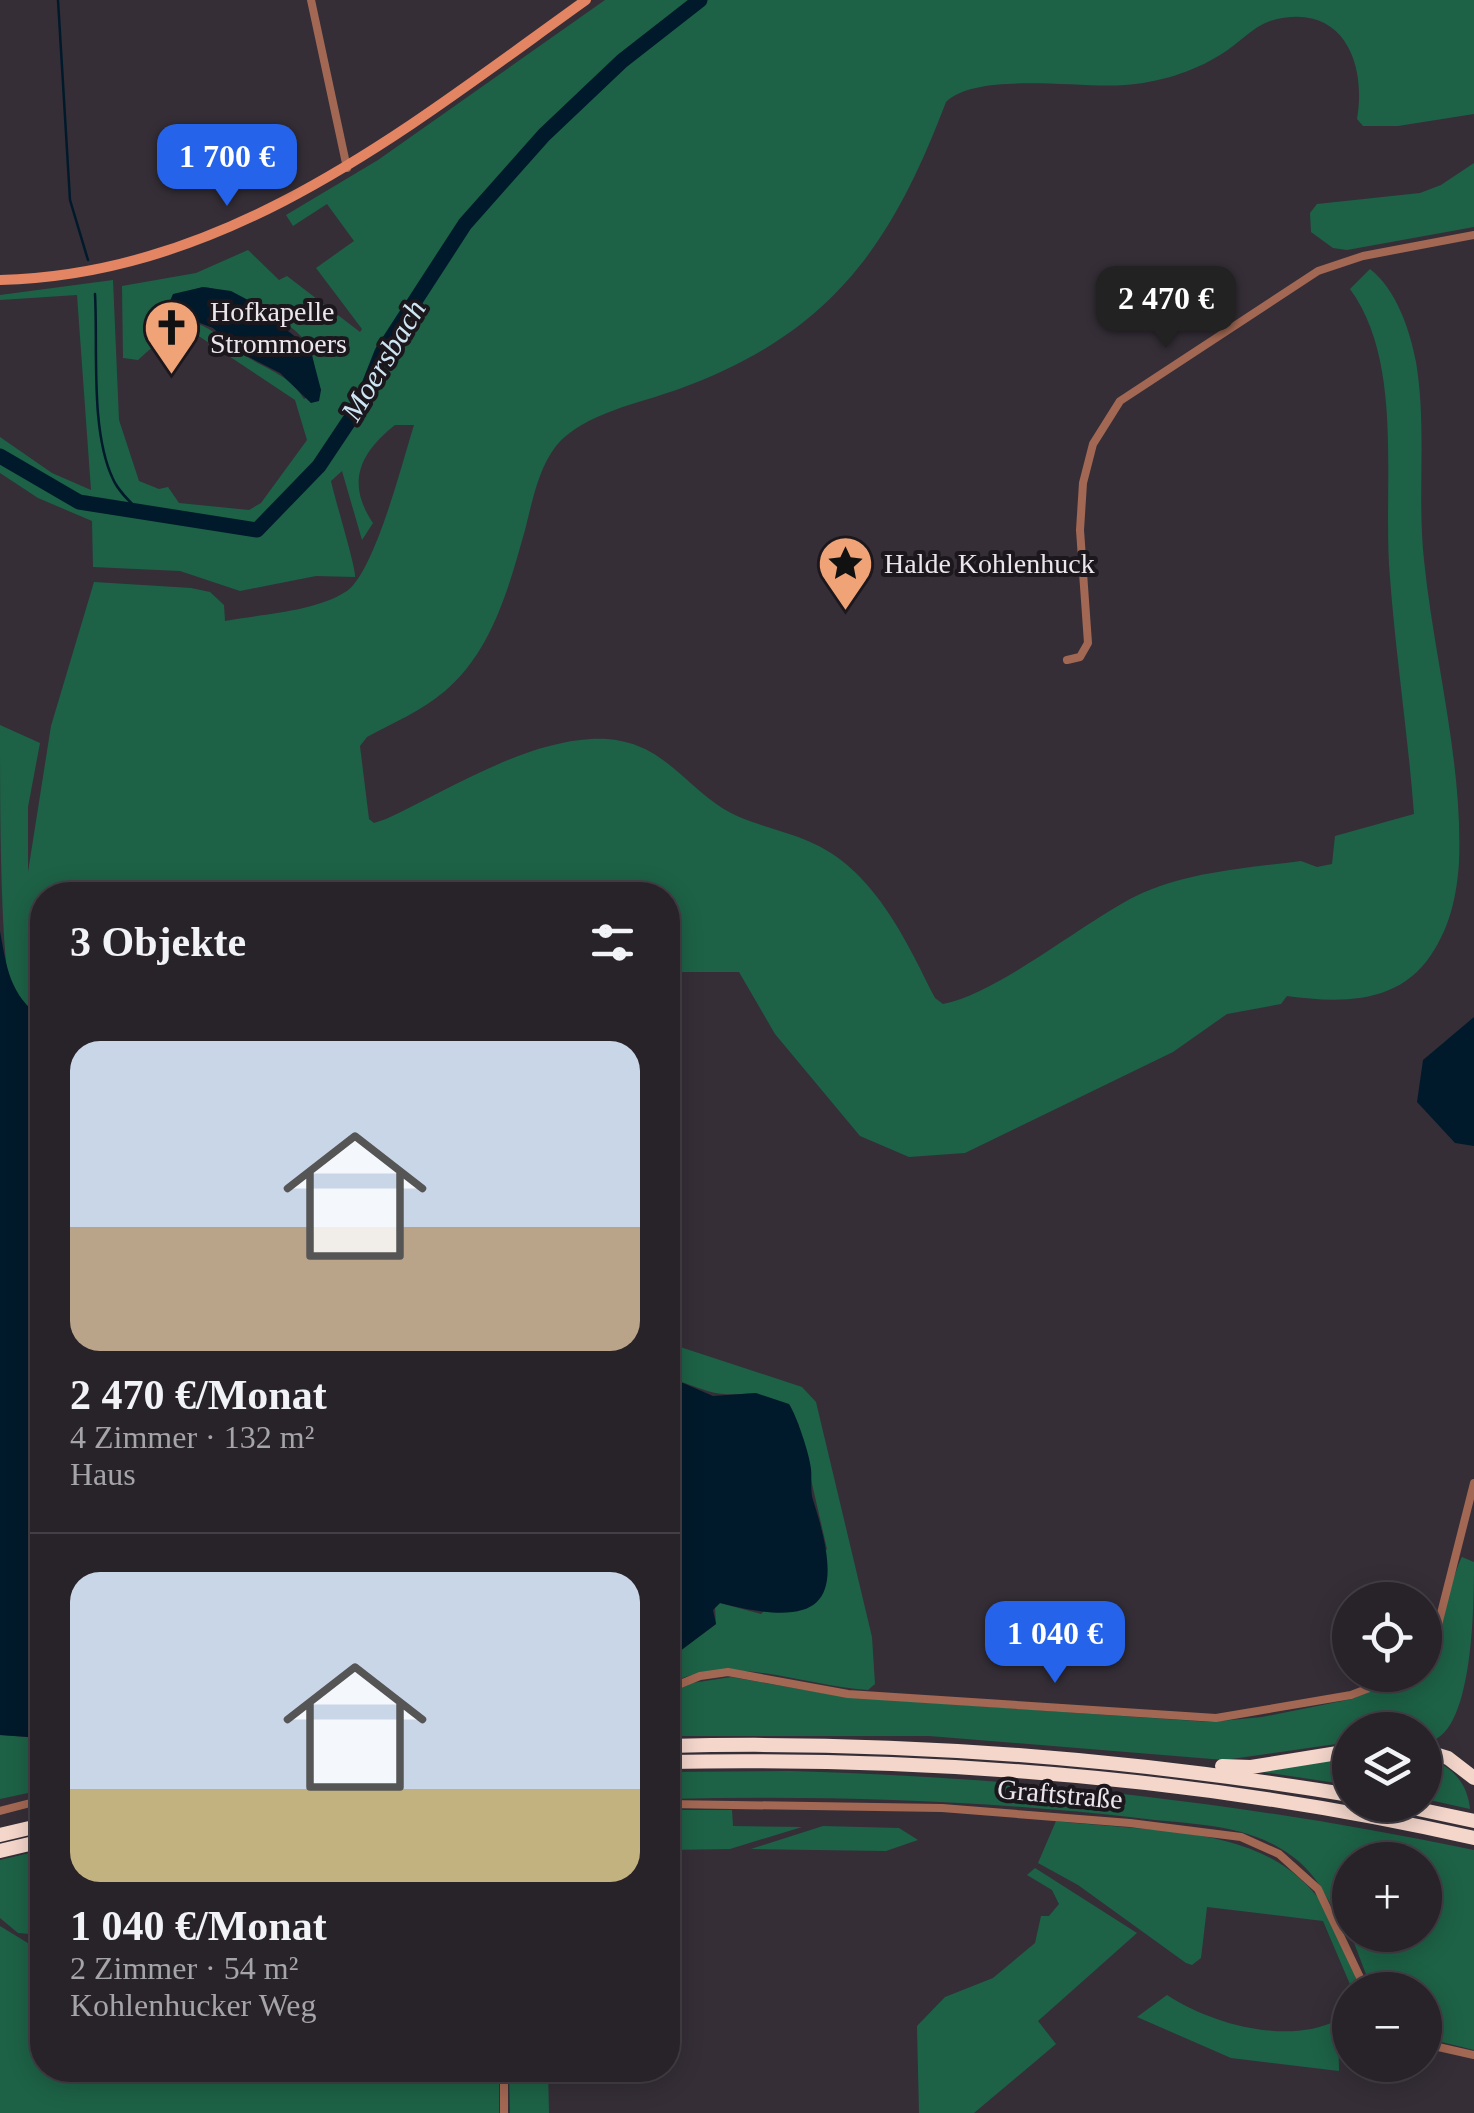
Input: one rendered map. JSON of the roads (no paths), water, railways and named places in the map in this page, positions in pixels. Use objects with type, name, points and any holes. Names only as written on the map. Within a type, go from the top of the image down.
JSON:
[{"type":"highway","points":[[680,1746],[898,1747],[1140,1764],[1251,1767],[1332,1754]]},
{"type":"highway","points":[[1442,1756],[1474,1778]]},
{"type":"highway","points":[[680,1762],[851,1762],[1108,1778],[1264,1798],[1474,1838]]},
{"type":"highway","points":[[1140,1764],[1332,1793]]},
{"type":"highway","points":[[1442,1814],[1474,1821]]},
{"type":"highway","points":[[0,1835],[30,1827]]},
{"type":"highway","points":[[0,1851],[30,1844]]},
{"type":"main road","points":[[0,280],[114,268],[223,233],[346,168],[586,0]]},
{"type":"street","points":[[311,0],[346,168]]},
{"type":"street","points":[[1067,660],[1085,652],[1089,631],[1080,530],[1083,483],[1094,444],[1120,401],[1318,272],[1363,256],[1474,234]]},
{"type":"street","points":[[1442,1609],[1474,1484]]},
{"type":"street","points":[[680,1684],[728,1672],[848,1694],[1216,1718],[1359,1692]]},
{"type":"street","points":[[0,1811],[30,1803]]},
{"type":"street","name":"Graftstraße","points":[[680,1804],[942,1808],[1087,1818],[1240,1838],[1279,1854],[1318,1888],[1358,1972]]},
{"type":"street","points":[[1442,2048],[1474,2055]]},
{"type":"street","points":[[504,2082],[504,2113]]},
{"type":"water","points":[[203,287],[231,291],[248,300],[310,348],[321,390],[319,401],[311,403],[280,373],[241,353],[213,328],[166,310],[173,294]]},
{"type":"water","points":[[0,931],[16,990],[30,1009],[30,1737],[0,1735]]},
{"type":"water","points":[[1474,1017],[1474,1146],[1455,1143],[1417,1102],[1423,1060]]},
{"type":"water","points":[[680,1382],[713,1396],[756,1393],[789,1404],[808,1455],[812,1497],[823,1534],[826,1583],[819,1599],[806,1609],[785,1613],[720,1603],[713,1610],[716,1624],[680,1651]]},
{"type":"waterway","points":[[58,0],[70,200],[88,260]]},
{"type":"waterway","name":"Moersbach","points":[[0,456],[79,502],[257,530],[319,466],[363,400],[382,352],[465,224],[544,135],[622,61],[700,0]]},
{"type":"waterway","points":[[95,294],[101,437],[116,484],[143,515]]},
{"type":"place","name":"Hofkapelle Strommoers","points":[[171,376]]},
{"type":"place","name":"Halde Kohlenhuck","points":[[845,612]]}]
